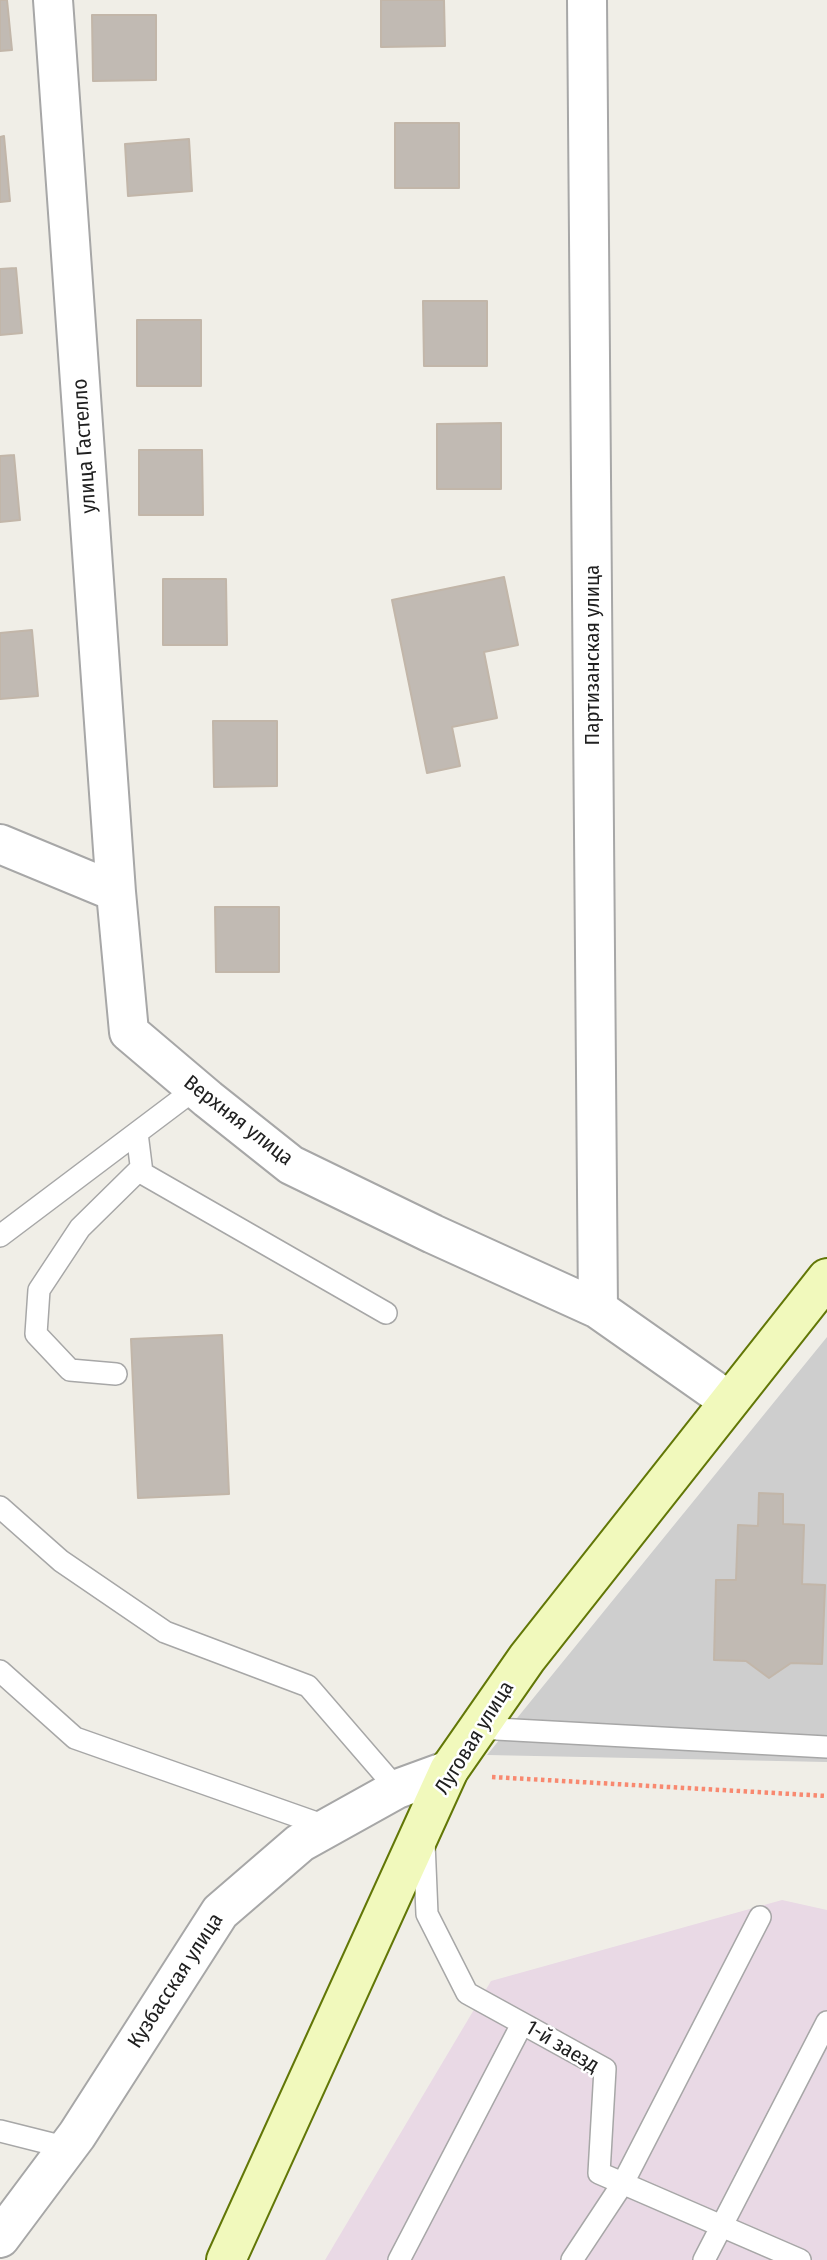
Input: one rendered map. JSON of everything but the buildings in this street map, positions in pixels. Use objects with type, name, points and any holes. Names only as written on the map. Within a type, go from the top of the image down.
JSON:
[{"type":"main road","name":"Луговая улица","points":[[226,2260],[448,1772],[527,1658],[827,1278]]},
{"type":"street","name":"улица Гастелло","points":[[54,0],[116,891]]},
{"type":"street","name":"Партизанская улица","points":[[587,0],[598,1309]]},
{"type":"street","points":[[0,844],[116,891]]},
{"type":"street","name":"Верхняя улица","points":[[116,891],[129,1032],[195,1089],[291,1165],[598,1309],[729,1401]]},
{"type":"street","name":"Кузбасская улица","points":[[0,2238],[68,2148],[220,1912],[300,1843],[397,1789],[448,1772]]},
{"type":"lane","points":[[0,1236],[195,1089]]},
{"type":"lane","points":[[136,1133],[142,1173],[386,1313]]},
{"type":"lane","points":[[117,1374],[70,1370],[36,1334],[39,1290],[80,1228],[141,1168]]},
{"type":"lane","points":[[0,1507],[61,1562],[165,1632],[308,1686],[397,1789]]},
{"type":"lane","points":[[0,1671],[75,1738],[328,1827]]},
{"type":"lane","points":[[478,1728],[827,1747]]},
{"type":"lane","name":"1-й заезд","points":[[423,1826],[428,1914],[467,1993],[605,2070],[599,2173],[800,2260]]},
{"type":"lane","points":[[572,2260],[623,2183],[760,1917]]},
{"type":"lane","points":[[704,2260],[827,2022]]},
{"type":"lane","points":[[399,2260],[522,2024]]},
{"type":"lane","points":[[0,2132],[68,2148]]},
{"type":"path","points":[[448,1772],[827,1796]]},
{"type":"shaded area","points":[[827,1337],[827,1762],[487,1755]]},
{"type":"shaded area","points":[[782,1900],[827,1910],[827,2260],[325,2260],[491,1981]]}]
